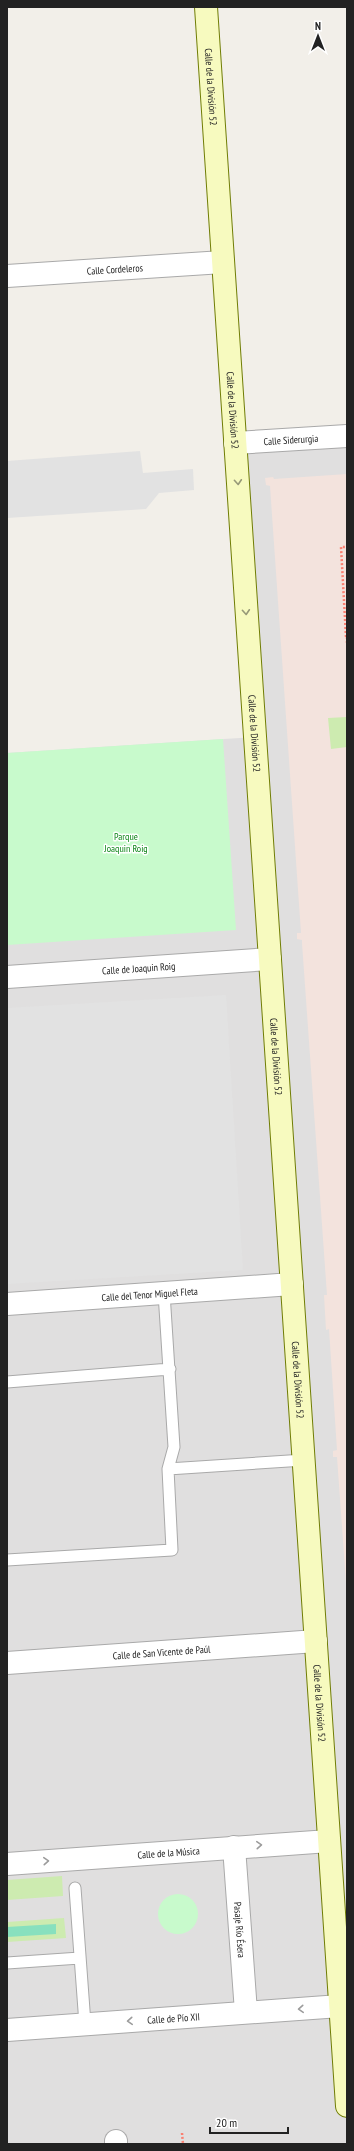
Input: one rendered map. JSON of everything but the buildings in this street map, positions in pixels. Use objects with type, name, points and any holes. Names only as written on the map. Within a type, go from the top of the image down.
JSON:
[{"type":"main road","name":"Calle de la División 52","points":[[206,7],[347,2106]]},
{"type":"street","name":"Calle Cordeleros","points":[[7,276],[223,262]]},
{"type":"street","name":"Calle Siderurgia","points":[[235,443],[347,436]]},
{"type":"street","name":"Calle de Joaquin Roig","points":[[7,977],[270,960]]},
{"type":"street","name":"Calle del Tenor Miguel Fleta","points":[[7,1304],[292,1284]]},
{"type":"street","name":"Calle de San Vicente de Paúl","points":[[7,1663],[316,1641]]},
{"type":"street","name":"Calle de la Música","points":[[7,1864],[329,1841]]},
{"type":"street","name":"Pasaje Río Ésera","points":[[234,1847],[246,2012]]},
{"type":"street","name":"Calle de Pío XII","points":[[7,2030],[340,2006]]},
{"type":"lane","points":[[7,1560],[172,1550],[168,1469],[174,1447],[164,1293]]},
{"type":"lane","points":[[7,1382],[170,1369]]},
{"type":"lane","points":[[168,1469],[304,1460]]},
{"type":"lane","points":[[75,1888],[84,2024]]},
{"type":"lane","points":[[7,1963],[80,1958]]},
{"type":"path","points":[[347,547],[340,547],[347,644]]},
{"type":"path","points":[[182,2133],[183,2144]]},
{"type":"shaded area","points":[[347,436],[347,2144],[7,2144],[7,753],[255,737],[235,443]]},
{"type":"shaded area","points":[[140,451],[143,473],[193,469],[194,490],[159,493],[146,509],[7,518],[7,461]]},
{"type":"shaded area","points":[[347,474],[347,1596],[337,1457],[333,1457],[333,1451],[337,1450],[329,1329],[326,1330],[324,1295],[327,1295],[302,940],[297,939],[297,933],[301,933],[270,486],[266,485],[265,478],[273,477],[274,479]]},
{"type":"shaded area","points":[[226,995],[243,1270],[7,1284],[7,1008]]},
{"type":"green space","points":[[347,717],[347,747],[331,749],[328,718]]},
{"type":"green space","name":"Parque Joaquin Roig","points":[[223,739],[236,930],[7,945],[7,753]]},
{"type":"green space","points":[[62,1876],[63,1896],[7,1900],[7,1880]]},
{"type":"green space","points":[[178,1894],[186,1896],[192,1900],[196,1906],[198,1914],[196,1922],[192,1928],[186,1932],[178,1934],[170,1932],[164,1928],[160,1922],[158,1914],[160,1906],[164,1900],[170,1896]]},
{"type":"green space","points":[[64,1918],[66,1938],[7,1942],[7,1922]]},
{"type":"green space","points":[[56,1924],[56,1934],[7,1937],[7,1927]]}]
